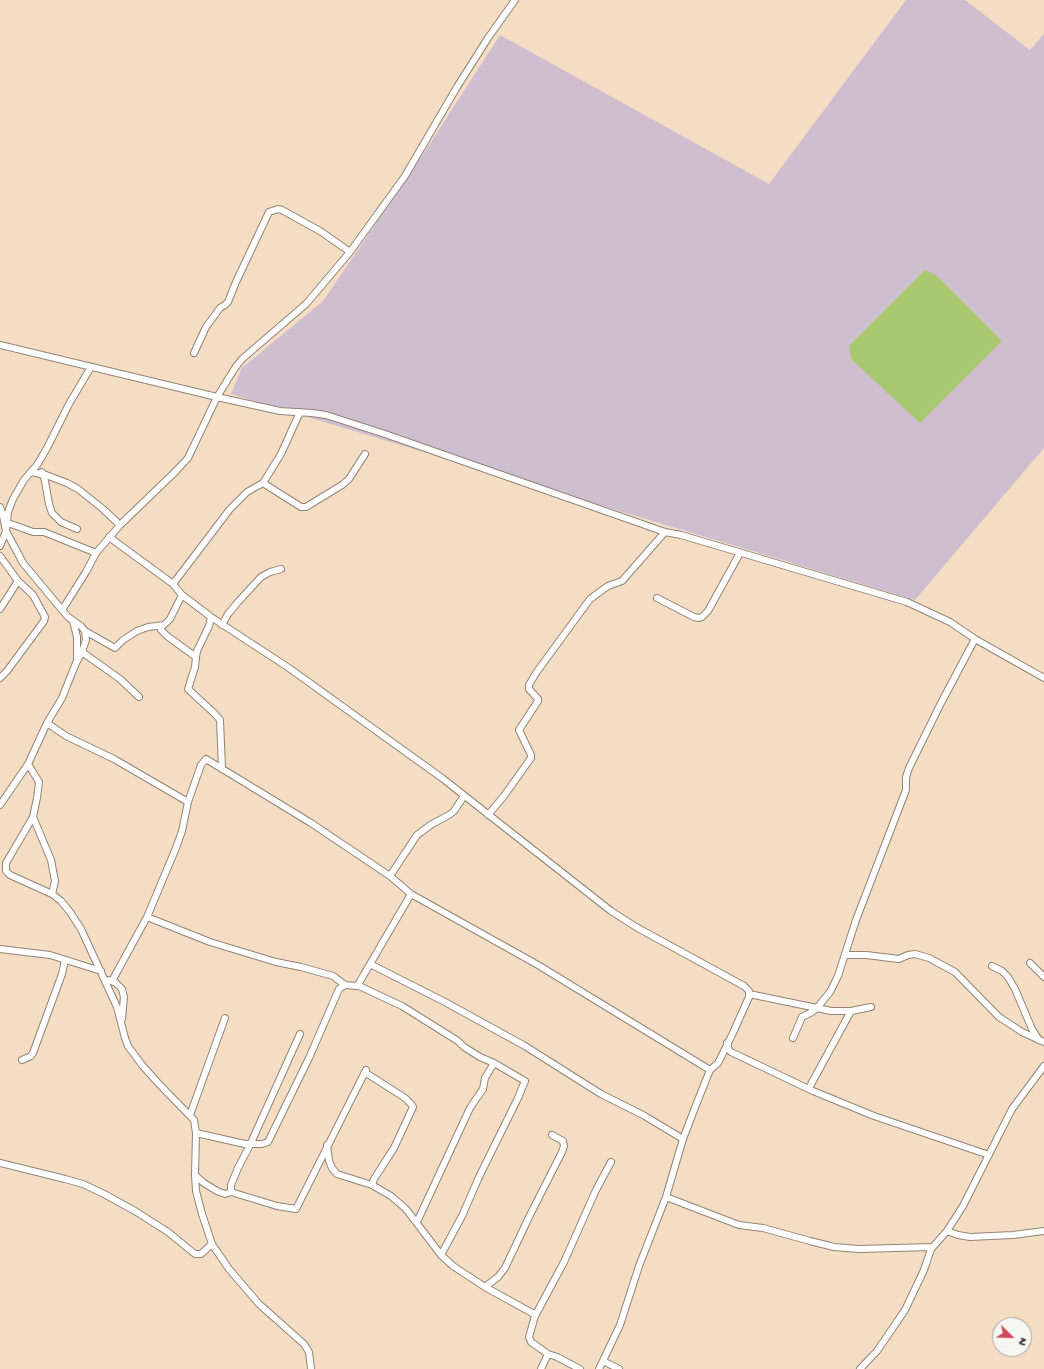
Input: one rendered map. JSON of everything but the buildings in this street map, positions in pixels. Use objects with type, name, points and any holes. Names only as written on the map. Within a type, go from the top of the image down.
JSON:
[{"type":"street","points":[[62,610],[96,553],[120,525],[185,462],[191,453],[217,397],[242,359],[306,304],[350,252],[405,176],[457,87],[514,0]]},
{"type":"street","points":[[194,353],[206,327],[220,308],[228,302],[269,212],[278,209],[282,210],[320,231],[350,252]]},
{"type":"street","points":[[0,345],[280,411],[326,415],[385,434],[665,532],[907,602],[950,622],[975,639],[1044,678]]},
{"type":"street","points":[[0,546],[8,523],[7,516],[10,505],[21,485],[37,465],[47,448],[69,404],[91,367]]},
{"type":"street","points":[[173,584],[230,509],[247,492],[263,483],[282,454],[300,412]]},
{"type":"street","points":[[263,483],[301,507],[306,507],[342,485],[349,479],[365,454]]},
{"type":"street","points":[[37,465],[45,481],[52,513],[61,522],[77,529]]},
{"type":"street","points":[[31,472],[42,474],[67,483],[78,489],[120,525]]},
{"type":"street","points":[[0,507],[6,531],[23,563],[68,617],[81,626],[86,640],[62,698],[47,723],[28,764],[0,805]]},
{"type":"street","points":[[8,523],[33,532],[44,532],[96,553]]},
{"type":"street","points":[[488,815],[504,796],[531,758],[519,730],[538,701],[529,689],[529,685],[590,599],[608,586],[622,581],[665,532]]},
{"type":"street","points":[[110,537],[173,584],[182,595],[222,625],[289,668],[442,778],[611,911],[636,927],[744,986],[749,991],[728,1043],[718,1063],[710,1070],[683,1139],[666,1197],[639,1266],[620,1325],[599,1369]]},
{"type":"street","points":[[658,598],[694,617],[702,617],[708,611],[740,553]]},
{"type":"street","points":[[0,556],[18,581],[33,595],[45,615],[45,618],[7,671],[0,678]]},
{"type":"street","points":[[222,625],[228,614],[261,578],[270,572],[281,569]]},
{"type":"street","points":[[0,609],[18,581]]},
{"type":"street","points":[[84,631],[115,648],[123,640],[137,631],[148,627],[164,625],[170,619],[182,595]]},
{"type":"street","points":[[211,617],[209,626],[197,651],[196,667],[188,690],[220,720],[222,769]]},
{"type":"street","points":[[73,621],[77,637],[76,663]]},
{"type":"street","points":[[160,626],[161,630],[196,657]]},
{"type":"street","points":[[793,1038],[802,1017],[817,1008],[830,992],[838,976],[856,920],[906,790],[906,777],[909,768],[934,716],[975,639]]},
{"type":"street","points":[[82,652],[120,679],[139,696]]},
{"type":"street","points":[[47,723],[66,736],[114,759],[188,802]]},
{"type":"street","points":[[112,981],[147,916],[182,832],[188,802],[201,765],[204,759],[208,759],[222,769],[311,822],[390,876],[411,894],[538,965],[710,1070]]},
{"type":"street","points":[[28,764],[39,782],[40,787],[33,817],[6,863],[6,869],[10,875],[52,894],[61,901],[81,929],[118,1007],[125,1038],[133,1054],[158,1083],[194,1120],[196,1132],[195,1175],[198,1201],[212,1244],[228,1269],[259,1304],[304,1344],[309,1352],[312,1369]]},
{"type":"street","points":[[390,876],[417,836],[432,824],[454,811],[464,796]]},
{"type":"street","points":[[33,817],[51,860],[55,881],[52,894]]},
{"type":"street","points":[[357,985],[411,894]]},
{"type":"street","points":[[147,916],[210,942],[333,976],[345,985],[357,985],[402,1006],[458,1041],[480,1058],[494,1063],[524,1080],[524,1084],[462,1216],[441,1255]]},
{"type":"street","points":[[0,949],[50,955],[101,971]]},
{"type":"street","points":[[845,956],[866,955],[900,958],[915,954],[929,958],[954,972],[999,1017],[1022,1032],[1042,1041]]},
{"type":"street","points":[[22,1060],[33,1053],[62,974],[65,960]]},
{"type":"street","points":[[1030,963],[1044,977]]},
{"type":"street","points":[[370,964],[445,1002],[525,1046],[601,1094],[643,1115],[683,1139]]},
{"type":"street","points":[[992,966],[1002,971],[1008,977],[1015,989],[1032,1029],[1042,1041]]},
{"type":"street","points":[[103,978],[120,985],[122,989],[124,997],[122,1024]]},
{"type":"street","points":[[196,1132],[244,1144],[266,1143],[271,1138],[340,989],[345,985]]},
{"type":"street","points":[[749,994],[831,1011],[851,1011],[871,1007]]},
{"type":"street","points":[[809,1088],[851,1011]]},
{"type":"street","points":[[190,1115],[225,1018]]},
{"type":"street","points":[[231,1192],[231,1185],[300,1034]]},
{"type":"street","points":[[728,1043],[729,1050],[731,1052],[874,1116],[989,1155]]},
{"type":"street","points":[[417,1222],[470,1108],[483,1089],[485,1078],[494,1063]]},
{"type":"street","points":[[860,1369],[877,1351],[905,1310],[924,1270],[932,1247],[947,1231],[963,1206],[1012,1109],[1044,1066]]},
{"type":"street","points":[[195,1175],[204,1183],[225,1194],[231,1192],[277,1206],[296,1209],[366,1070],[366,1073],[405,1098],[411,1104],[412,1110],[394,1148],[374,1179],[372,1185]]},
{"type":"street","points":[[486,1287],[498,1277],[505,1268],[530,1214],[562,1152],[564,1146],[563,1141],[552,1135]]},
{"type":"street","points":[[328,1145],[332,1168],[337,1174],[372,1185],[391,1196],[406,1209],[441,1255],[458,1270],[533,1312],[535,1316]]},
{"type":"street","points":[[0,1162],[83,1184],[142,1215],[168,1232],[195,1254],[201,1254],[212,1244]]},
{"type":"street","points":[[580,1369],[548,1354],[529,1340],[535,1316],[564,1262],[596,1190],[611,1162]]},
{"type":"street","points":[[666,1197],[739,1224],[763,1228],[810,1242],[834,1247],[859,1249],[932,1247]]},
{"type":"street","points":[[947,1231],[970,1237],[1013,1235],[1044,1231]]},
{"type":"street","points":[[541,1369],[548,1354]]},
{"type":"street","points":[[603,1361],[619,1369]]},
{"type":"shaded area","points":[[906,0],[965,0],[1030,50],[1044,34],[1044,448],[915,600],[231,394],[242,368],[323,301],[420,159],[500,35],[769,184]]},
{"type":"green space","points":[[925,270],[937,276],[1002,341],[920,423],[851,359],[849,346]]}]
